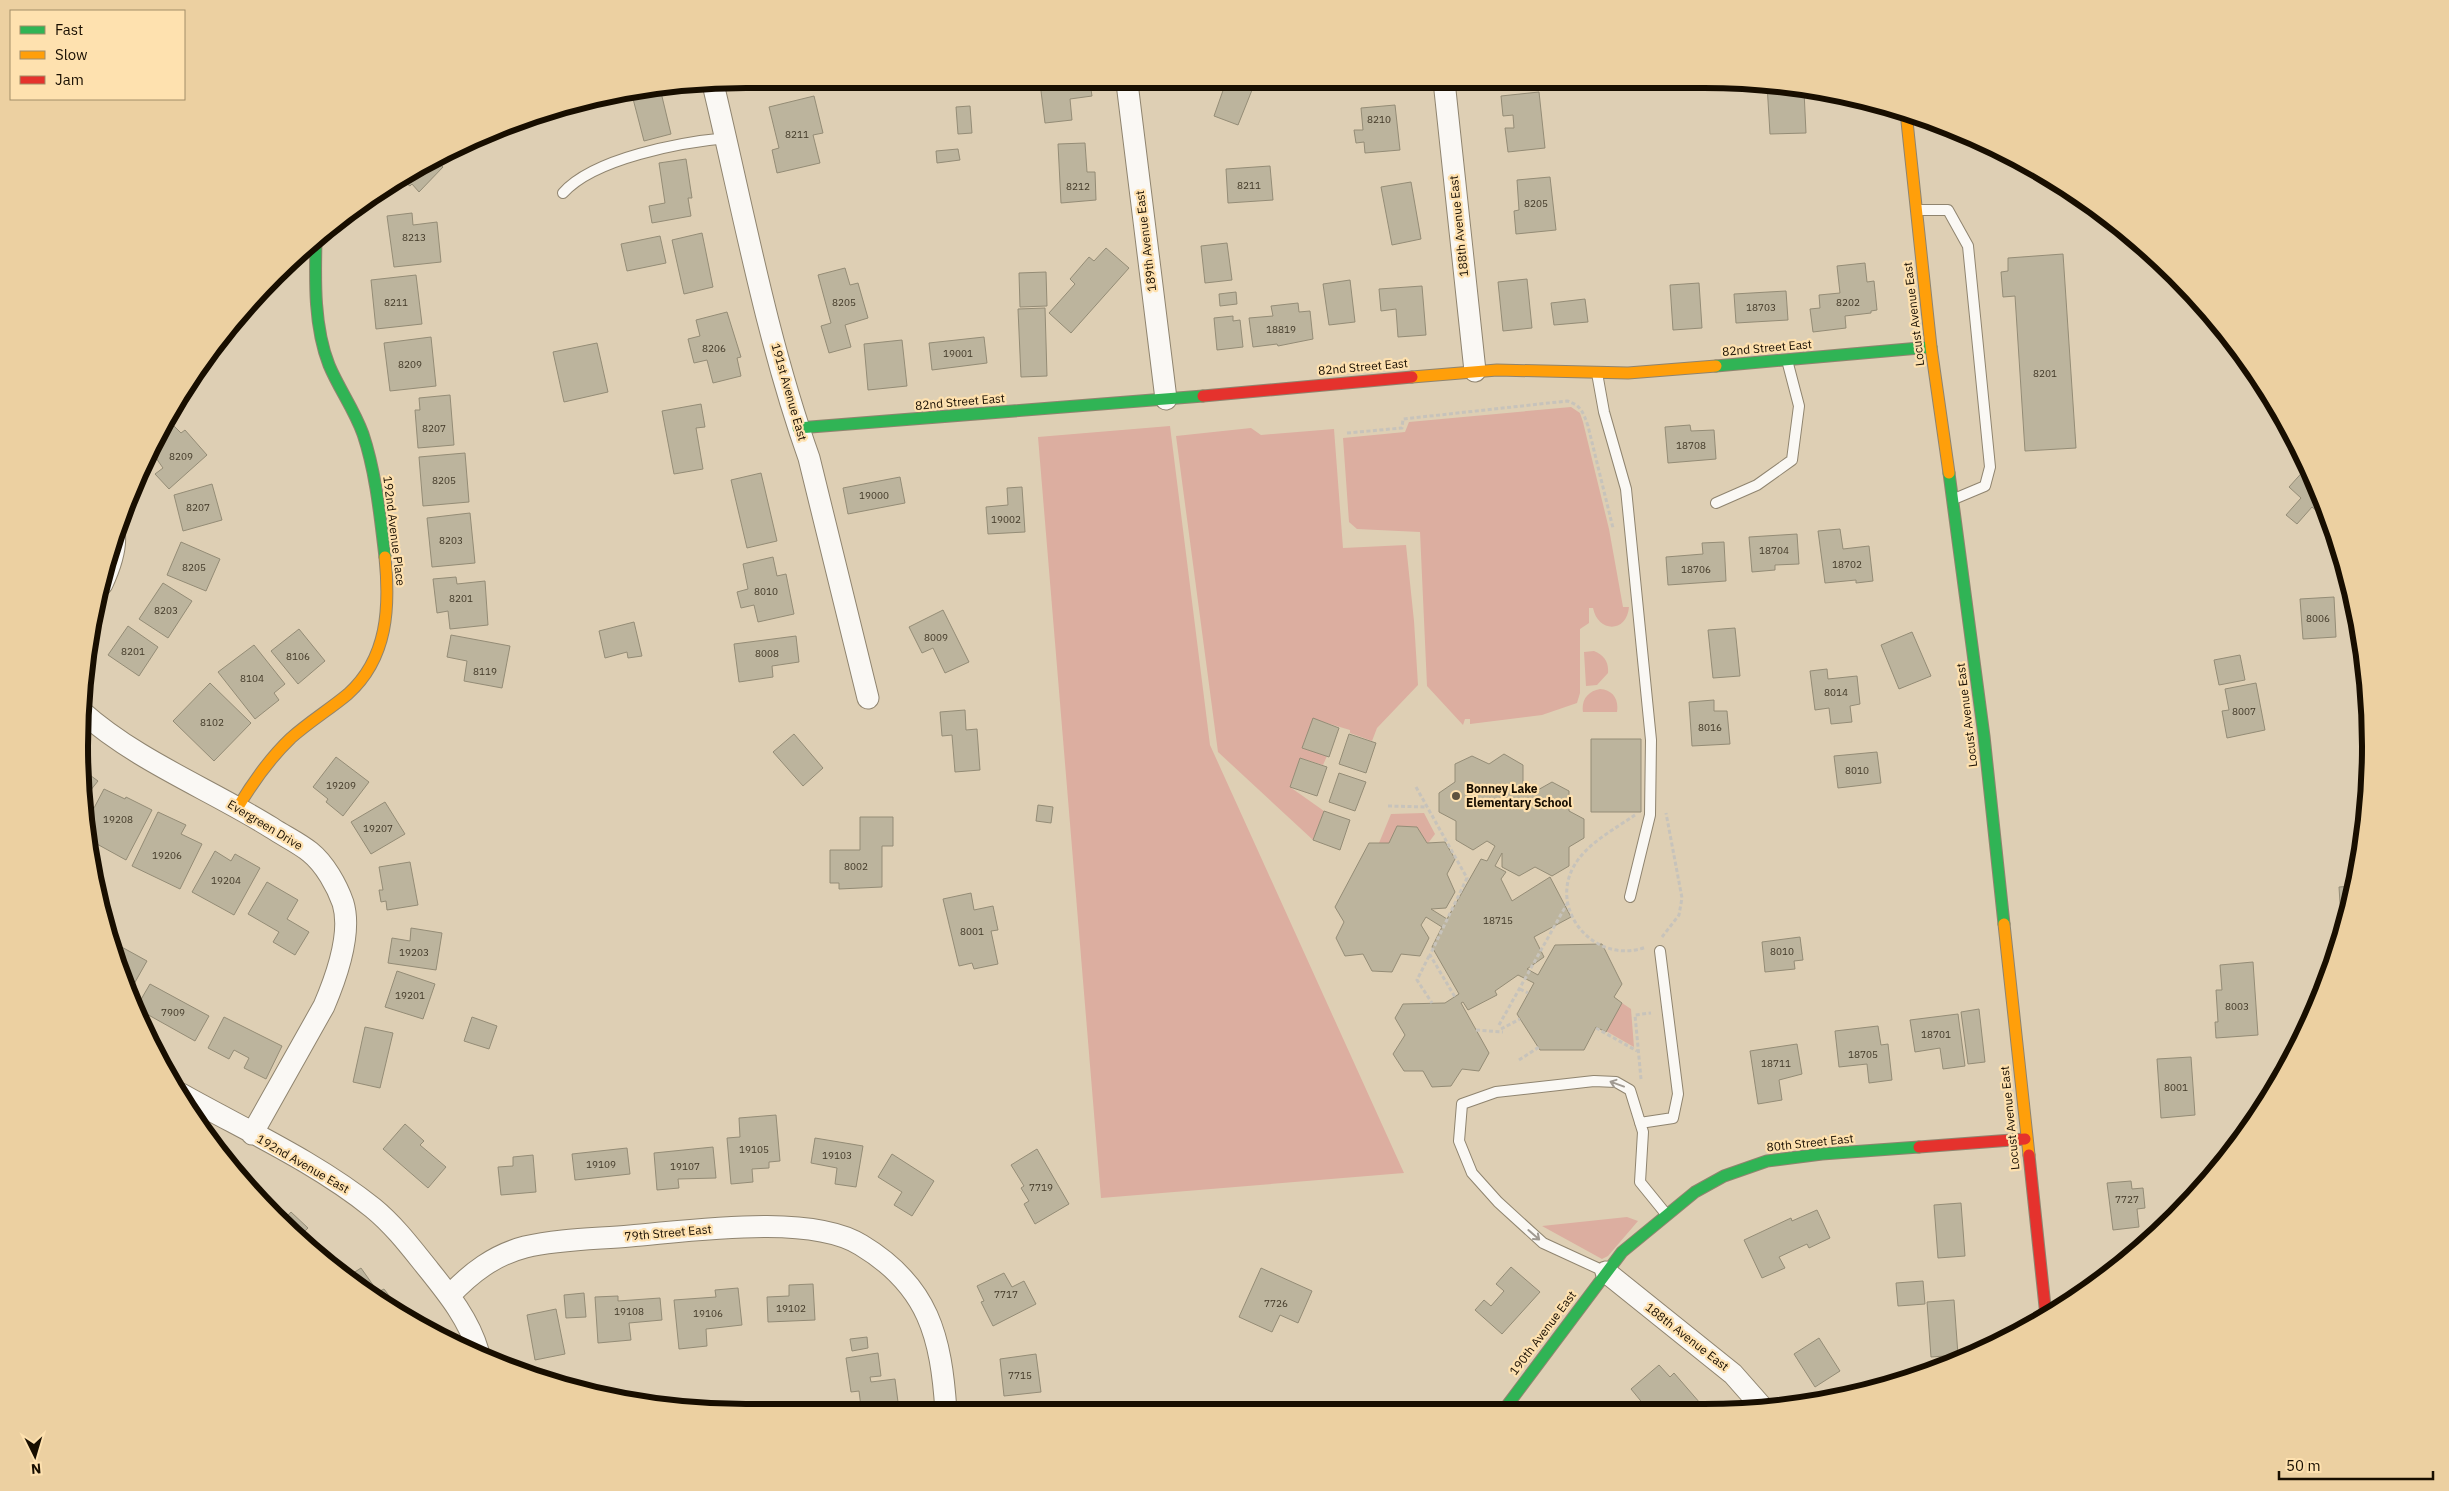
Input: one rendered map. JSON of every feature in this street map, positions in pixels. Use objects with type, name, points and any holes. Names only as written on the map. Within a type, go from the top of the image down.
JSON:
[{"type":"street","name":"189th Avenue East","points":[[1128,88],[1166,399]]},
{"type":"street","name":"188th Avenue East","points":[[1445,88],[1475,371]]},
{"type":"street","name":"191st Avenue East","points":[[714,89],[727,138],[760,290],[808,458],[868,698]]},
{"type":"street","name":"Locust Avenue East","points":[[1907,120],[1931,347],[1984,736],[2025,1139],[2045,1307]]},
{"type":"street","name":"192nd Avenue Place","points":[[238,807],[255,780],[276,754],[298,732],[346,697],[359,683],[372,666],[382,644],[387,622],[387,571],[372,470],[358,421],[330,369],[323,346],[315,280],[316,248]]},
{"type":"street","name":"82nd Street East","points":[[798,428],[1166,399],[1514,368],[1597,372],[1650,372],[1931,347]]},
{"type":"street","name":"Evergreen Drive","points":[[89,718],[106,734],[151,761],[238,807],[311,853],[335,885],[343,905],[344,944],[333,984],[324,1006],[252,1134]]},
{"type":"street","name":"192nd Avenue East","points":[[191,1100],[333,1179],[375,1209],[400,1235],[450,1295],[469,1327],[476,1345]]},
{"type":"street","name":"80th Street East","points":[[1606,1272],[1622,1252],[1695,1192],[1724,1176],[1767,1161],[1822,1154],[2025,1139]]},
{"type":"street","name":"79th Street East","points":[[450,1295],[472,1273],[498,1257],[525,1247],[567,1241],[719,1228],[817,1229],[860,1244],[891,1268],[916,1294],[930,1318],[941,1352],[945,1404]]},
{"type":"street","name":"188th Avenue East","points":[[1606,1272],[1733,1374],[1757,1401]]},
{"type":"street","name":"190th Avenue East","points":[[1508,1404],[1606,1272]]},
{"type":"lane","points":[[563,193],[580,178],[616,164],[686,142],[727,138]]},
{"type":"lane","points":[[1916,210],[1948,210],[1968,246],[1990,467],[1986,486],[1953,500]]},
{"type":"lane","points":[[1716,503],[1757,485],[1792,460],[1800,406],[1787,360]]},
{"type":"lane","points":[[1597,372],[1604,412],[1626,489],[1651,740],[1650,815],[1630,897]]},
{"type":"lane","points":[[1640,1123],[1673,1118],[1678,1094],[1660,951]]},
{"type":"lane","points":[[1606,1272],[1543,1243],[1498,1202],[1472,1173],[1459,1141],[1462,1104],[1496,1092],[1594,1081],[1616,1082],[1630,1090],[1643,1132],[1640,1182],[1666,1214]]},
{"type":"path","points":[[1347,433],[1402,428],[1403,419],[1566,401],[1577,404],[1583,412],[1588,426],[1614,534]]},
{"type":"path","points":[[1416,787],[1467,878],[1417,980],[1432,1003]]},
{"type":"path","points":[[1388,806],[1428,807]]},
{"type":"path","points":[[1501,1029],[1520,989],[1569,901]]},
{"type":"path","points":[[1430,955],[1454,997]]},
{"type":"path","points":[[1520,989],[1528,993]]},
{"type":"path","points":[[1641,1085],[1634,1015],[1651,1013]]},
{"type":"path","points":[[1476,1030],[1501,1029],[1520,1019]]},
{"type":"path","points":[[1596,1028],[1638,1052]]},
{"type":"path","points":[[1519,1060],[1539,1047]]},
{"type":"shaded area","points":[[1571,407],[1580,413],[1583,422],[1609,529],[1623,607],[1629,607],[1627,616],[1618,625],[1606,626],[1600,622],[1593,608],[1589,608],[1589,623],[1580,629],[1580,693],[1577,703],[1542,715],[1470,724],[1470,719],[1465,719],[1463,725],[1427,686],[1420,532],[1357,529],[1349,522],[1343,438],[1405,432],[1409,422]]},
{"type":"shaded area","points":[[1170,426],[1210,745],[1404,1173],[1101,1198],[1038,437]]},
{"type":"shaded area","points":[[1251,428],[1261,435],[1334,429],[1343,548],[1406,545],[1418,685],[1377,728],[1372,741],[1350,733],[1350,730],[1313,719],[1302,748],[1327,756],[1323,765],[1300,758],[1290,787],[1324,811],[1313,840],[1218,752],[1176,436]]},
{"type":"shaded area","points":[[1594,651],[1605,659],[1608,665],[1608,673],[1597,685],[1586,686],[1584,652]]},
{"type":"shaded area","points":[[1600,689],[1612,693],[1616,699],[1617,712],[1583,712],[1583,704],[1586,697]]},
{"type":"shaded area","points":[[1424,813],[1435,834],[1429,842],[1427,843],[1417,827],[1397,826],[1389,843],[1379,843],[1391,814]]},
{"type":"shaded area","points":[[1622,1003],[1631,1009],[1634,1047],[1606,1031]]},
{"type":"shaded area","points":[[1627,1217],[1638,1221],[1608,1256],[1602,1259],[1542,1226]]},
{"type":"building","points":[[1041,88],[1091,88],[1092,96],[1070,99],[1072,120],[1045,123]]},
{"type":"building","points":[[1224,88],[1253,88],[1238,125],[1214,116]]},
{"type":"building","points":[[1767,91],[1804,95],[1806,133],[1770,134]]},
{"type":"building","points":[[1539,92],[1545,148],[1508,152],[1505,128],[1514,128],[1513,115],[1503,116],[1501,96]]},
{"type":"building","points":[[661,93],[671,134],[644,141],[633,97]]},
{"type":"building","points":[[814,96],[823,133],[813,135],[820,163],[777,173],[772,150],[779,148],[769,107]]},
{"type":"building","points":[[1395,105],[1400,150],[1365,153],[1364,142],[1356,143],[1354,130],[1363,130],[1361,108]]},
{"type":"building","points":[[970,106],[972,133],[958,134],[956,107]]},
{"type":"building","points":[[1085,143],[1087,172],[1095,172],[1096,200],[1061,203],[1058,144]]},
{"type":"building","points":[[958,149],[960,160],[937,163],[936,151]]},
{"type":"building","points":[[686,159],[692,198],[688,198],[691,216],[652,223],[649,206],[665,203],[659,163]]},
{"type":"building","points":[[439,163],[443,167],[419,192],[412,184],[410,186],[405,183]]},
{"type":"building","points":[[1270,166],[1273,200],[1228,203],[1226,169]]},
{"type":"building","points":[[1550,177],[1556,230],[1516,234],[1514,211],[1519,210],[1517,180]]},
{"type":"building","points":[[1411,182],[1421,239],[1392,245],[1381,187]]},
{"type":"building","points":[[412,213],[413,225],[437,222],[441,262],[394,267],[387,216]]},
{"type":"building","points":[[702,233],[713,287],[684,294],[672,240]]},
{"type":"building","points":[[660,236],[666,263],[627,271],[621,244]]},
{"type":"building","points":[[1227,243],[1232,280],[1205,283],[1201,246]]},
{"type":"building","points":[[1106,248],[1129,268],[1071,333],[1049,313],[1075,284],[1070,279],[1089,257],[1094,261]]},
{"type":"building","points":[[2063,254],[2076,448],[2025,451],[2015,296],[2003,297],[2001,272],[2008,271],[2008,258]]},
{"type":"building","points":[[1865,263],[1867,282],[1874,281],[1877,310],[1871,311],[1871,313],[1845,316],[1846,328],[1813,332],[1810,309],[1820,308],[1819,295],[1840,293],[1837,266]]},
{"type":"building","points":[[845,268],[850,285],[858,283],[868,318],[845,325],[851,347],[829,353],[821,326],[831,323],[818,275]]},
{"type":"building","points":[[1046,272],[1047,306],[1020,307],[1019,273]]},
{"type":"building","points":[[416,275],[422,324],[376,329],[371,280]]},
{"type":"building","points":[[1527,279],[1532,328],[1503,331],[1498,282]]},
{"type":"building","points":[[1350,280],[1355,322],[1329,325],[1323,284]]},
{"type":"building","points":[[1699,283],[1702,328],[1673,330],[1670,285]]},
{"type":"building","points":[[1422,286],[1426,335],[1398,337],[1396,309],[1381,311],[1379,289]]},
{"type":"building","points":[[1786,291],[1788,320],[1736,323],[1734,294]]},
{"type":"building","points":[[1236,292],[1237,304],[1220,306],[1219,294]]},
{"type":"building","points":[[1585,299],[1588,322],[1554,325],[1551,303]]},
{"type":"building","points":[[1298,303],[1299,312],[1310,311],[1313,339],[1278,346],[1277,344],[1253,347],[1249,318],[1273,316],[1271,306]]},
{"type":"building","points":[[1045,308],[1047,376],[1021,377],[1018,309]]},
{"type":"building","points":[[727,312],[741,357],[737,358],[741,376],[713,383],[707,360],[694,363],[688,339],[700,336],[696,320]]},
{"type":"building","points":[[1233,316],[1233,321],[1240,320],[1243,347],[1217,350],[1214,318]]},
{"type":"building","points":[[431,337],[436,386],[390,391],[384,343]]},
{"type":"building","points":[[984,337],[987,363],[932,370],[929,343]]},
{"type":"building","points":[[902,340],[907,386],[868,390],[864,344]]},
{"type":"building","points":[[597,343],[608,392],[564,402],[553,352]]},
{"type":"building","points":[[450,395],[454,445],[418,448],[415,410],[420,410],[419,398]]},
{"type":"building","points":[[701,404],[705,427],[696,428],[703,469],[674,474],[662,411]]},
{"type":"building","points":[[173,425],[181,433],[185,430],[207,455],[169,489],[155,474],[163,468],[154,456]]},
{"type":"building","points":[[1690,425],[1691,431],[1714,430],[1716,459],[1668,463],[1665,427]]},
{"type":"building","points":[[465,453],[469,502],[423,506],[419,457]]},
{"type":"building","points":[[761,473],[777,541],[747,548],[731,480]]},
{"type":"building","points":[[2302,473],[2318,512],[2312,507],[2297,524],[2286,515],[2301,498],[2289,487]]},
{"type":"building","points":[[900,477],[905,503],[848,514],[843,488]]},
{"type":"building","points":[[212,484],[222,520],[183,531],[174,495]]},
{"type":"building","points":[[1022,487],[1025,532],[988,534],[986,507],[1008,505],[1007,488]]},
{"type":"building","points":[[470,513],[475,563],[432,567],[427,518]]},
{"type":"building","points":[[1840,529],[1843,549],[1869,546],[1873,581],[1856,583],[1856,580],[1825,583],[1818,531]]},
{"type":"building","points":[[1797,534],[1799,564],[1775,565],[1775,570],[1752,572],[1749,537]]},
{"type":"building","points":[[181,542],[220,559],[206,591],[167,575]]},
{"type":"building","points":[[1724,542],[1726,581],[1668,585],[1666,557],[1703,554],[1702,543]]},
{"type":"building","points":[[773,557],[777,576],[786,574],[794,614],[758,622],[754,605],[741,608],[737,592],[748,589],[743,564]]},
{"type":"building","points":[[456,577],[457,584],[485,581],[488,625],[450,629],[448,611],[437,613],[433,579]]},
{"type":"building","points":[[163,583],[192,601],[168,638],[139,619]]},
{"type":"building","points":[[2334,597],[2336,637],[2303,639],[2300,599]]},
{"type":"building","points":[[943,610],[969,662],[945,673],[933,648],[922,653],[909,627]]},
{"type":"building","points":[[634,622],[642,656],[628,658],[627,652],[605,658],[599,631]]},
{"type":"building","points":[[128,626],[158,647],[139,676],[108,655]]},
{"type":"building","points":[[1735,628],[1740,676],[1713,678],[1708,630]]},
{"type":"building","points":[[299,629],[325,661],[298,684],[271,651]]},
{"type":"building","points":[[1912,632],[1931,676],[1899,689],[1881,645]]},
{"type":"building","points":[[451,635],[510,646],[502,688],[464,681],[467,661],[447,657]]},
{"type":"building","points":[[796,636],[799,662],[772,666],[773,677],[739,682],[734,644]]},
{"type":"building","points":[[254,645],[285,684],[274,693],[279,700],[255,719],[218,672]]},
{"type":"building","points":[[2240,655],[2245,680],[2219,685],[2214,660]]},
{"type":"building","points":[[1827,669],[1828,679],[1857,676],[1860,704],[1850,706],[1852,722],[1831,724],[1829,708],[1815,710],[1810,671]]},
{"type":"building","points":[[210,683],[251,723],[214,761],[173,721]]},
{"type":"building","points":[[2256,683],[2265,730],[2227,738],[2222,711],[2229,710],[2225,689]]},
{"type":"building","points":[[1714,700],[1714,711],[1727,711],[1730,744],[1692,746],[1689,702]]},
{"type":"building","points":[[965,710],[966,730],[977,729],[980,770],[955,772],[952,735],[942,736],[940,712]]},
{"type":"building","points":[[1313,718],[1339,728],[1329,757],[1302,748]]},
{"type":"building","points":[[794,734],[823,768],[803,786],[773,752]]},
{"type":"building","points":[[1349,734],[1376,743],[1366,773],[1339,764]]},
{"type":"building","points":[[1591,739],[1641,739],[1641,812],[1591,812]]},
{"type":"building","points":[[1877,752],[1881,783],[1838,788],[1834,756]]},
{"type":"building","points":[[1504,754],[1523,765],[1523,784],[1536,791],[1552,782],[1569,791],[1569,811],[1584,819],[1584,838],[1569,847],[1569,866],[1552,876],[1535,867],[1519,876],[1502,867],[1502,853],[1495,866],[1506,872],[1501,879],[1512,901],[1550,877],[1571,917],[1534,937],[1544,957],[1527,969],[1538,975],[1555,945],[1602,944],[1622,984],[1614,997],[1622,1003],[1606,1032],[1596,1027],[1584,1050],[1540,1050],[1517,1014],[1534,983],[1518,975],[1495,991],[1497,995],[1468,1010],[1463,1002],[1461,1003],[1489,1053],[1479,1071],[1462,1069],[1451,1086],[1432,1087],[1423,1071],[1404,1071],[1393,1054],[1405,1035],[1395,1018],[1403,1004],[1445,1003],[1459,994],[1432,947],[1442,927],[1426,917],[1421,925],[1429,938],[1420,956],[1401,954],[1392,972],[1372,971],[1363,954],[1345,956],[1336,938],[1344,922],[1335,907],[1369,843],[1389,843],[1397,826],[1417,827],[1427,843],[1445,842],[1455,859],[1447,874],[1455,892],[1446,908],[1431,909],[1447,919],[1481,859],[1487,861],[1495,846],[1487,841],[1473,850],[1456,840],[1456,821],[1439,812],[1439,793],[1455,782],[1455,764],[1472,756],[1489,764]]},
{"type":"building","points":[[336,757],[369,782],[343,816],[326,802],[328,799],[313,787]]},
{"type":"building","points":[[1300,758],[1327,767],[1317,796],[1290,787]]},
{"type":"building","points":[[1339,773],[1366,782],[1355,811],[1329,802]]},
{"type":"building","points":[[89,774],[98,781],[89,792]]},
{"type":"building","points":[[104,789],[152,810],[126,860],[95,843],[91,813]]},
{"type":"building","points":[[385,802],[405,834],[371,854],[351,822]]},
{"type":"building","points":[[1038,805],[1053,807],[1051,823],[1036,821]]},
{"type":"building","points":[[1324,811],[1350,820],[1340,850],[1313,840]]},
{"type":"building","points":[[158,812],[186,825],[181,834],[202,844],[180,889],[132,866]]},
{"type":"building","points":[[860,817],[893,817],[893,846],[882,846],[882,887],[839,889],[839,883],[830,883],[830,850],[860,850]]},
{"type":"building","points":[[215,851],[231,861],[235,854],[260,868],[234,915],[192,892]]},
{"type":"building","points":[[410,862],[418,905],[387,910],[386,901],[381,902],[379,890],[383,890],[379,867]]},
{"type":"building","points":[[267,882],[298,900],[287,919],[309,932],[295,955],[273,942],[279,932],[248,914]]},
{"type":"building","points":[[2339,887],[2346,887],[2340,910]]},
{"type":"building","points":[[971,893],[974,910],[993,906],[998,930],[991,931],[998,964],[974,969],[972,963],[959,966],[943,899]]},
{"type":"building","points":[[411,928],[442,933],[436,970],[388,963],[392,938],[410,941]]},
{"type":"building","points":[[1800,937],[1803,960],[1794,961],[1795,969],[1765,972],[1762,942]]},
{"type":"building","points":[[119,945],[147,961],[134,984],[122,957]]},
{"type":"building","points":[[2253,962],[2258,1035],[2216,1038],[2215,1022],[2218,1022],[2216,990],[2222,990],[2220,965]]},
{"type":"building","points":[[397,971],[435,984],[423,1019],[385,1007]]},
{"type":"building","points":[[150,984],[209,1016],[195,1041],[145,1013],[140,1001]]},
{"type":"building","points":[[1979,1009],[1985,1062],[1968,1064],[1961,1012]]},
{"type":"building","points":[[1958,1014],[1965,1066],[1943,1069],[1940,1048],[1915,1052],[1910,1020]]},
{"type":"building","points":[[224,1017],[282,1046],[266,1079],[244,1068],[249,1058],[234,1050],[229,1059],[208,1048]]},
{"type":"building","points":[[472,1017],[497,1026],[489,1049],[464,1041]]},
{"type":"building","points":[[1878,1026],[1881,1045],[1888,1044],[1892,1080],[1869,1083],[1867,1064],[1839,1067],[1835,1031]]},
{"type":"building","points":[[365,1027],[393,1033],[380,1088],[353,1082]]},
{"type":"building","points":[[1797,1044],[1802,1074],[1779,1080],[1782,1100],[1758,1104],[1750,1051]]},
{"type":"building","points":[[2191,1057],[2195,1115],[2161,1118],[2157,1059]]},
{"type":"building","points":[[776,1115],[780,1161],[769,1162],[769,1168],[752,1169],[753,1182],[731,1184],[727,1138],[740,1137],[739,1118]]},
{"type":"building","points":[[405,1124],[424,1141],[420,1145],[446,1167],[428,1188],[383,1149]]},
{"type":"building","points":[[815,1138],[863,1146],[856,1187],[835,1184],[837,1168],[811,1163]]},
{"type":"building","points":[[713,1147],[716,1178],[678,1179],[679,1188],[657,1190],[654,1153]]},
{"type":"building","points":[[627,1148],[630,1174],[575,1180],[572,1154]]},
{"type":"building","points":[[1037,1149],[1069,1204],[1035,1224],[1024,1204],[1029,1201],[1021,1188],[1024,1186],[1011,1165]]},
{"type":"building","points":[[892,1154],[934,1181],[912,1216],[894,1205],[902,1192],[878,1177]]},
{"type":"building","points":[[533,1155],[536,1192],[501,1195],[498,1167],[513,1166],[513,1157]]},
{"type":"building","points":[[2131,1181],[2132,1189],[2143,1188],[2145,1208],[2137,1209],[2139,1227],[2113,1230],[2107,1183]]},
{"type":"building","points":[[1961,1203],[1965,1256],[1938,1258],[1934,1205]]},
{"type":"building","points":[[1817,1210],[1830,1238],[1809,1248],[1807,1244],[1779,1257],[1785,1268],[1762,1278],[1744,1240],[1791,1218],[1792,1221]]},
{"type":"building","points":[[291,1212],[308,1228],[304,1232],[287,1217]]},
{"type":"building","points":[[1511,1267],[1540,1292],[1502,1334],[1475,1310],[1484,1300],[1491,1306],[1504,1291],[1496,1284]]},
{"type":"building","points":[[361,1268],[377,1291],[353,1273]]},
{"type":"building","points":[[1261,1268],[1312,1291],[1298,1323],[1280,1315],[1272,1332],[1239,1317]]},
{"type":"building","points":[[1004,1273],[1012,1287],[1024,1281],[1036,1304],[993,1326],[981,1302],[984,1301],[977,1286]]},
{"type":"building","points":[[1923,1281],[1925,1304],[1898,1306],[1896,1283]]},
{"type":"building","points":[[813,1284],[815,1320],[768,1322],[767,1297],[789,1296],[789,1285]]},
{"type":"building","points":[[738,1288],[742,1325],[706,1329],[707,1346],[679,1349],[674,1300],[716,1297],[715,1290]]},
{"type":"building","points":[[384,1289],[393,1301],[378,1292]]},
{"type":"building","points":[[584,1293],[586,1317],[566,1318],[564,1295]]},
{"type":"building","points":[[618,1296],[618,1301],[660,1298],[662,1320],[629,1323],[631,1340],[598,1343],[595,1297]]},
{"type":"building","points":[[1954,1300],[1958,1352],[1948,1356],[1931,1357],[1927,1302]]},
{"type":"building","points":[[556,1309],[565,1354],[535,1360],[527,1315]]},
{"type":"building","points":[[867,1337],[868,1348],[852,1351],[850,1339]]},
{"type":"building","points":[[1819,1338],[1840,1371],[1815,1387],[1794,1354]]},
{"type":"building","points":[[878,1353],[881,1376],[870,1377],[871,1382],[895,1379],[898,1402],[861,1404],[859,1391],[851,1392],[846,1358]]},
{"type":"building","points":[[1036,1354],[1041,1392],[1004,1396],[1000,1359]]},
{"type":"building","points":[[1659,1365],[1670,1377],[1674,1373],[1700,1403],[1643,1404],[1631,1389]]},
{"type":"traffic: fast","points":[[316,248],[316,304],[320,335],[329,365],[363,434],[377,495],[385,557]]},
{"type":"traffic: fast","points":[[1716,366],[1931,347]]},
{"type":"traffic: fast","points":[[798,428],[1203,396]]},
{"type":"traffic: fast","points":[[1949,473],[1984,736],[2004,924]]},
{"type":"traffic: fast","points":[[1508,1404],[1622,1252],[1695,1192],[1724,1176],[1767,1161],[1822,1154],[1919,1147]]},
{"type":"traffic: slow","points":[[1907,120],[1931,347],[1949,473]]},
{"type":"traffic: slow","points":[[1412,377],[1497,370],[1628,373],[1716,366]]},
{"type":"traffic: slow","points":[[238,807],[262,771],[283,746],[298,732],[348,694],[361,680],[371,664],[379,648],[386,613],[385,557]]},
{"type":"traffic: slow","points":[[2004,924],[2029,1155]]},
{"type":"traffic: jam","points":[[1203,396],[1412,377]]},
{"type":"traffic: jam","points":[[1919,1147],[2025,1139]]},
{"type":"traffic: jam","points":[[2029,1155],[2045,1307]]},
{"type":"place","name":"Bonney Lake Elementary School","points":[[1456,796]]}]
